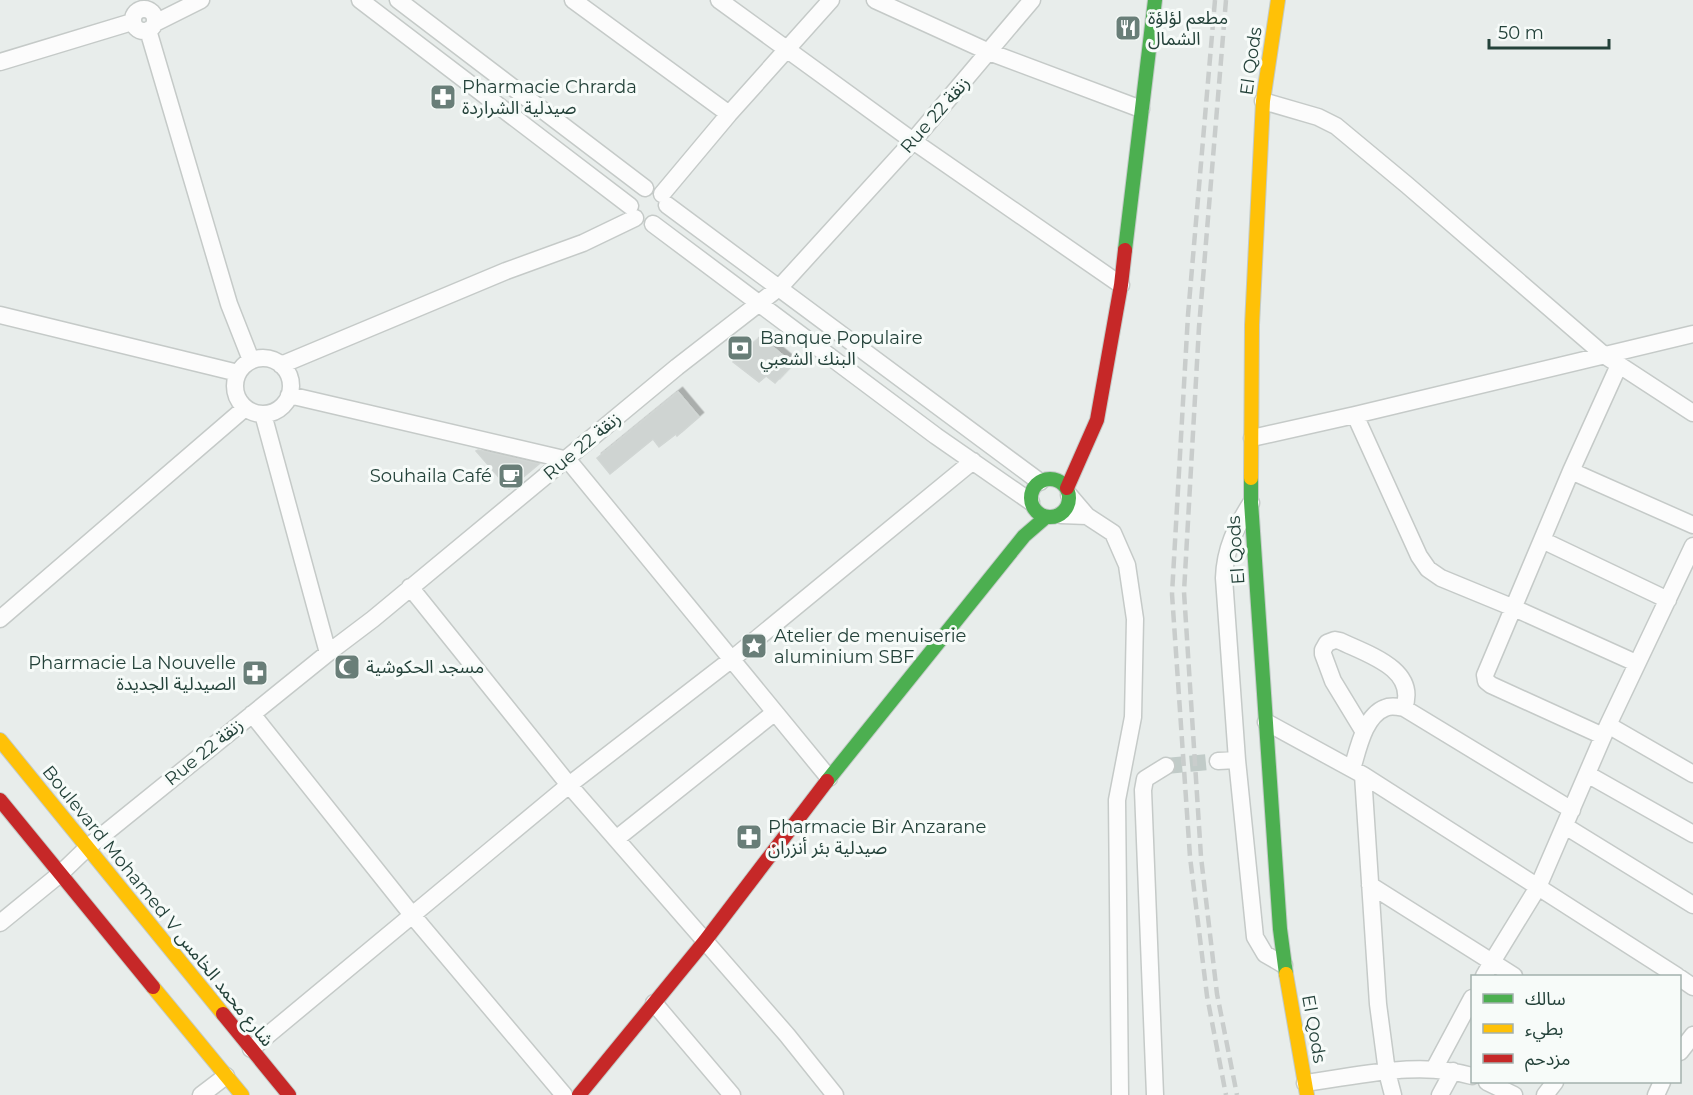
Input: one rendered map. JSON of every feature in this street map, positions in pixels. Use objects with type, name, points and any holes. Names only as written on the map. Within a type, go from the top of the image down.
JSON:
[{"type":"main road","points":[[579,1095],[705,941],[829,778],[1024,536],[1066,510],[1068,492],[1097,420],[1121,285],[1155,0]]},
{"type":"main road","name":"El Qods","points":[[1278,0],[1263,101],[1252,325],[1251,502],[1284,965],[1306,1089]]},
{"type":"main road","points":[[1024,536],[1033,505],[1031,494],[1082,453]]},
{"type":"main road","points":[[1047,481],[1062,483],[1068,492]]},
{"type":"main road","points":[[1033,505],[1053,516]]},
{"type":"main road","name":"Boulevard Mohamed V شارع محمد الخامس","points":[[0,740],[289,1095]]},
{"type":"main road","points":[[0,800],[242,1095]]},
{"type":"street","points":[[0,62],[138,8],[138,30],[151,27],[201,0]]},
{"type":"street","points":[[360,0],[646,224],[653,224],[663,217],[665,199],[729,114],[831,0]]},
{"type":"street","points":[[398,0],[645,188],[658,190],[665,199],[780,287],[1047,481]]},
{"type":"street","points":[[573,0],[729,114]]},
{"type":"street","points":[[719,0],[913,141],[1121,285]]},
{"type":"street","points":[[875,0],[989,52],[1141,110]]},
{"type":"street","name":"Rue 22 زنقة","points":[[0,923],[60,874],[88,847],[328,653],[373,620],[411,586],[568,460],[653,387],[780,287],[913,141],[1032,0]]},
{"type":"street","points":[[151,27],[229,304],[251,360]]},
{"type":"street","points":[[1263,101],[1318,117],[1336,126],[1604,355],[1693,413]]},
{"type":"street","points":[[633,212],[634,195],[645,188]]},
{"type":"street","points":[[281,364],[506,271],[583,243],[633,212]]},
{"type":"street","points":[[653,224],[936,436],[1033,505]]},
{"type":"street","points":[[0,315],[238,372]]},
{"type":"street","points":[[1252,438],[1693,334]]},
{"type":"street","points":[[266,358],[281,364],[290,378],[289,395],[279,409],[263,414],[245,408],[238,400],[235,391],[238,372],[251,360],[266,358]]},
{"type":"street","points":[[1619,365],[1571,471],[1485,675],[1486,681],[1605,730],[1693,774]]},
{"type":"street","points":[[289,395],[568,460],[829,778]]},
{"type":"street","points":[[0,618],[245,408]]},
{"type":"street","points":[[263,414],[328,653]]},
{"type":"street","points":[[1355,415],[1419,556],[1428,569],[1441,578],[1636,663]]},
{"type":"street","points":[[251,1049],[569,785],[732,659],[972,461]]},
{"type":"street","points":[[1571,471],[1693,525]]},
{"type":"street","points":[[1068,492],[1086,516],[1113,533],[1127,564],[1135,619],[1133,717],[1118,800],[1120,1095]]},
{"type":"street","points":[[1251,502],[1229,543],[1224,566],[1237,760],[1255,937],[1265,954],[1284,965]]},
{"type":"street","points":[[1053,516],[1086,516]]},
{"type":"street","points":[[1542,540],[1668,600]]},
{"type":"street","points":[[1488,969],[1538,887],[1605,730],[1693,546]]},
{"type":"street","points":[[411,586],[569,785],[787,1035],[836,1095]]},
{"type":"street","points":[[1364,732],[1333,681],[1323,654],[1327,643],[1340,641],[1378,659],[1399,674],[1408,690],[1408,699],[1404,708]]},
{"type":"street","points":[[1394,1095],[1387,1072],[1378,1004],[1370,885],[1357,772],[1364,732],[1374,715],[1386,707],[1404,708],[1572,810]]},
{"type":"street","points":[[616,839],[774,713]]},
{"type":"street","points":[[252,714],[413,916],[564,1095]]},
{"type":"street","points":[[1266,722],[1357,772],[1675,975]]},
{"type":"street","points":[[1218,761],[1237,760]]},
{"type":"street","points":[[1155,1095],[1143,790],[1145,779],[1166,766]]},
{"type":"street","points":[[1587,774],[1693,834]]},
{"type":"street","points":[[1565,826],[1693,905]]},
{"type":"street","points":[[1370,885],[1488,969],[1510,975]]},
{"type":"street","points":[[1434,1069],[1471,1002]]},
{"type":"street","points":[[654,1003],[732,1095]]},
{"type":"street","points":[[1681,1051],[1693,1035]]},
{"type":"street","points":[[1306,1089],[1387,1072],[1420,1068],[1453,1071],[1471,1076]]},
{"type":"street","points":[[1440,1095],[1453,1071]]},
{"type":"street","points":[[201,1095],[226,1076]]},
{"type":"street","points":[[1489,1083],[1514,1095]]},
{"type":"street","points":[[1545,1095],[1554,1083]]},
{"type":"building","points":[[761,337],[793,364],[775,383],[766,376],[759,382],[733,362]]},
{"type":"building","points":[[678,392],[699,417],[677,436],[676,434],[659,447],[653,439],[610,474],[597,458]]},
{"type":"building","name":"Souhaila Café","points":[[476,451],[539,464],[509,489]]},
{"type":"tunnel","points":[[1166,766],[1218,761]]},
{"type":"railway","points":[[1215,0],[1188,315],[1172,594],[1190,857],[1207,996],[1226,1095]]},
{"type":"railway","points":[[1226,0],[1199,327],[1184,592],[1201,857],[1217,994],[1237,1095]]},
{"type":"traffic: fast","points":[[1125,250],[1155,0]]},
{"type":"traffic: fast","points":[[1251,478],[1280,929],[1286,974]]},
{"type":"traffic: fast","points":[[1050,479],[1057,480],[1063,485],[1068,491],[1069,498],[1068,505],[1063,511],[1057,516],[1050,517],[1043,516],[1037,511],[1032,505],[1031,498],[1032,491],[1037,485],[1043,480],[1050,479]]},
{"type":"traffic: fast","points":[[827,781],[1024,536],[1046,517]]},
{"type":"traffic: slow","points":[[1251,478],[1252,325],[1263,101],[1278,0]]},
{"type":"traffic: slow","points":[[0,740],[223,1014]]},
{"type":"traffic: slow","points":[[1286,974],[1307,1095]]},
{"type":"traffic: slow","points":[[153,987],[242,1095]]},
{"type":"traffic: jam","points":[[1067,488],[1097,420],[1125,250]]},
{"type":"traffic: jam","points":[[579,1095],[705,941],[827,781]]},
{"type":"traffic: jam","points":[[0,800],[153,987]]},
{"type":"traffic: jam","points":[[223,1014],[289,1095]]},
{"type":"place","name":"مطعم لؤلؤة الشمال","points":[[1128,28]]},
{"type":"place","name":"Pharmacie Chrarda صيدلية الشراردة","points":[[443,97]]},
{"type":"place","name":"Banque Populaire البنك الشعبي","points":[[740,348]]},
{"type":"place","name":"Souhaila Café","points":[[511,476]]},
{"type":"place","name":"Atelier de menuiserie aluminium SBF","points":[[754,646]]},
{"type":"place","name":"مسجد الحكوشية","points":[[347,667]]},
{"type":"place","name":"Pharmacie La Nouvelle الصيدلية الجديدة","points":[[255,673]]},
{"type":"place","name":"Pharmacie Bir Anzarane صيدلية بئر أنزران","points":[[749,837]]}]
